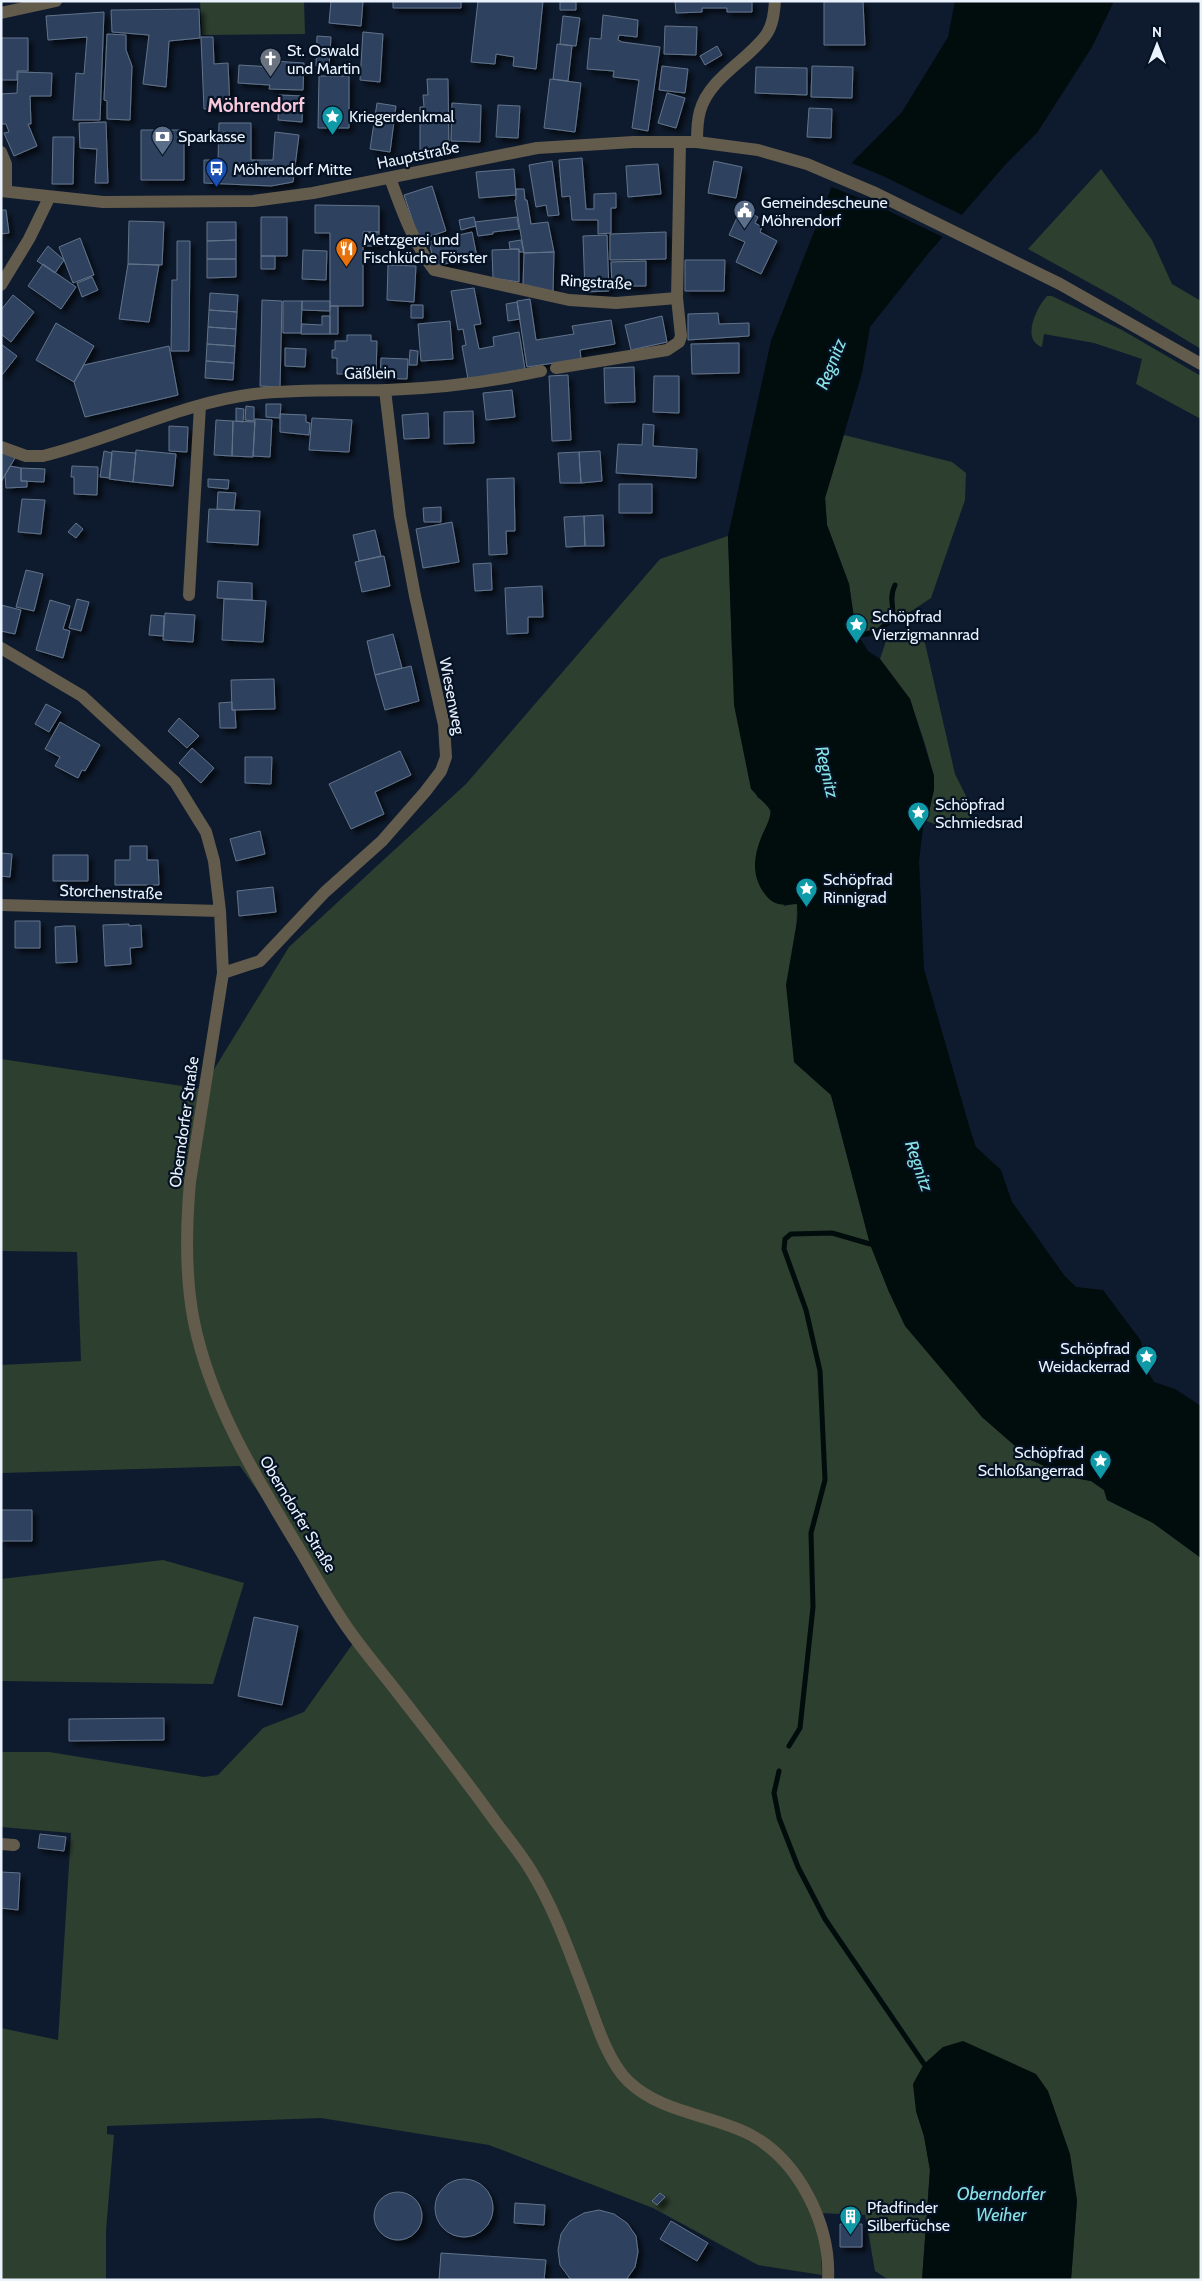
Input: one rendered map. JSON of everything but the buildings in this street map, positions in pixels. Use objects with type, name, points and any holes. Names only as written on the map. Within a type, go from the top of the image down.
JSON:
[{"type":"street","points":[[1,13],[56,1]]},
{"type":"street","points":[[697,142],[700,110],[705,99],[712,88],[742,61],[766,34],[773,20],[775,1]]},
{"type":"street","name":"Hauptstraße","points":[[4,191],[49,198],[138,203],[254,201],[313,194],[537,148],[633,142],[697,142],[758,150],[837,175],[1021,264],[1201,364]]},
{"type":"street","points":[[556,368],[674,347],[679,342],[681,336],[677,298],[680,142]]},
{"type":"street","points":[[3,160],[4,191]]},
{"type":"street","name":"Ringstraße","points":[[390,178],[405,220],[421,252],[434,270],[569,300],[616,303],[677,298]]},
{"type":"street","points":[[1,285],[29,240],[49,198]]},
{"type":"street","name":"Gäßlein","points":[[1,447],[26,456],[43,456],[200,406],[252,395],[309,390],[386,390],[456,386],[541,371]]},
{"type":"street","name":"Wiesenweg","points":[[223,973],[260,960],[324,892],[382,841],[426,792],[441,771],[446,757],[444,725],[415,596],[400,516],[386,390]]},
{"type":"street","points":[[189,595],[200,406]]},
{"type":"street","name":"Oberndorfer Straße","points":[[1,648],[82,696],[175,782],[206,832],[214,861],[220,911],[223,973],[189,1192],[190,1276],[193,1318],[203,1358],[222,1409],[260,1485],[349,1630],[463,1776],[530,1869],[550,1907],[568,1949],[604,2045],[627,2080],[669,2106],[750,2134],[774,2151],[800,2183],[816,2212],[826,2249],[828,2280]]},
{"type":"street","name":"Storchenstraße","points":[[1,905],[220,911]]},
{"type":"green space","points":[[200,1],[304,1],[305,34],[202,35]]},
{"type":"green space","points":[[1101,169],[1152,240],[1172,284],[1201,301],[1201,349],[1115,297],[1028,249]]},
{"type":"green space","points":[[1047,296],[1052,296],[1122,330],[1201,376],[1201,419],[1136,384],[1142,359],[1094,343],[1044,334],[1042,347],[1036,343],[1032,338],[1032,323]]},
{"type":"green space","points":[[844,435],[952,462],[966,473],[965,500],[931,598],[904,616],[886,618],[877,630],[856,632],[849,584],[827,525],[825,498]]},
{"type":"green space","points":[[728,536],[732,653],[757,797],[768,807],[771,816],[761,838],[784,906],[797,903],[794,1062],[831,1095],[870,1244],[889,1292],[982,1417],[1031,1460],[1069,1477],[1091,1481],[1104,1490],[1107,1500],[1154,1523],[1201,1558],[1201,2280],[1071,2280],[1077,2200],[916,2111],[924,2136],[930,2170],[922,2280],[889,2280],[875,2271],[865,2215],[819,2213],[822,2275],[758,2265],[653,2208],[489,2145],[321,2118],[107,2126],[107,2134],[114,2135],[106,2230],[106,2280],[1,2280],[1,2028],[58,2040],[71,1833],[1,1827],[1,1752],[49,1752],[204,1777],[218,1775],[263,1728],[304,1712],[359,1635],[240,1466],[1,1473],[1,1365],[81,1361],[77,1252],[1,1251],[1,1059],[202,1089],[289,947],[466,784],[660,559]]},
{"type":"green space","points":[[911,634],[925,643],[955,774],[969,802],[970,819],[963,826],[937,825],[924,820],[929,812],[934,776],[910,699],[880,659],[886,641]]},
{"type":"green space","points":[[163,1560],[244,1583],[213,1684],[1,1681],[1,1579]]},
{"type":"water","name":"Regnitz","points":[[955,1],[1114,1],[1092,47],[1037,133],[1005,165],[927,255],[870,327],[862,373],[825,498],[827,525],[849,584],[856,632],[868,651],[880,659],[910,699],[934,776],[934,790],[929,812],[924,820],[919,861],[924,969],[976,1147],[1001,1170],[1012,1202],[1064,1275],[1076,1287],[1103,1290],[1141,1341],[1145,1367],[1154,1382],[1175,1389],[1201,1406],[1201,1558],[1153,1523],[1107,1500],[1104,1490],[1091,1481],[1069,1477],[1031,1460],[982,1417],[905,1326],[870,1244],[831,1095],[794,1062],[786,985],[798,915],[797,904],[783,905],[771,901],[757,880],[755,867],[756,853],[771,810],[751,789],[734,705],[728,536],[771,341],[834,181],[902,112],[948,37]]},
{"type":"water","name":"Oberndorfer Weiher","points":[[963,2041],[1036,2074],[1048,2091],[1070,2154],[1077,2200],[1071,2280],[922,2280],[930,2170],[924,2136],[916,2111],[913,2084],[924,2064],[943,2047]]},
{"type":"pier","points":[[849,162],[883,176],[964,216],[945,238],[874,204],[829,186],[832,180]]},
{"type":"waterway","points":[[857,636],[878,630],[890,620],[893,612],[892,594],[895,585]]},
{"type":"waterway","points":[[789,1746],[800,1728],[813,1607],[811,1533],[825,1480],[820,1371],[806,1310],[784,1249],[785,1239],[791,1234],[832,1233],[870,1244]]},
{"type":"waterway","points":[[779,1771],[774,1793],[779,1818],[798,1867],[825,1919],[924,2064]]},
{"type":"place","name":"St. Oswald und Martin","points":[[271,78]]},
{"type":"place","name":"Kriegerdenkmal","points":[[333,135]]},
{"type":"place","name":"Sparkasse","points":[[162,155]]},
{"type":"place","name":"Möhrendorf Mitte","points":[[217,188]]},
{"type":"place","name":"Gemeindescheune Möhrendorf","points":[[745,230]]},
{"type":"place","name":"Metzgerei und Fischküche Förster","points":[[347,267]]},
{"type":"place","name":"Schöpfrad Vierzigmannrad","points":[[856,644]]},
{"type":"place","name":"Schöpfrad Schmiedsrad","points":[[919,832]]},
{"type":"place","name":"Schöpfrad Rinnigrad","points":[[807,907]]},
{"type":"place","name":"Schöpfrad Weidackerrad","points":[[1146,1376]]},
{"type":"place","name":"Schöpfrad Schloßangerrad","points":[[1100,1480]]},
{"type":"place","name":"Pfadfinder Silberfüchse","points":[[851,2235]]},
{"type":"district","name":"Möhrendorf","points":[[256,105]]}]
